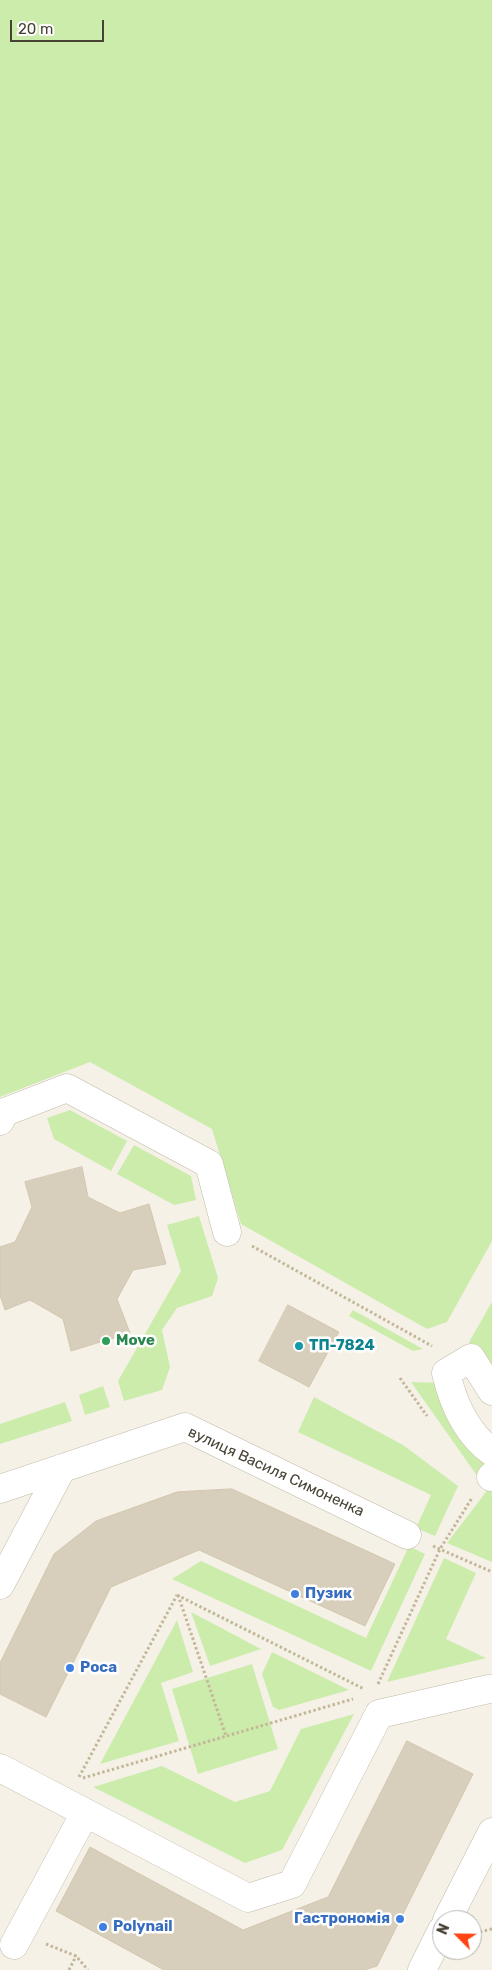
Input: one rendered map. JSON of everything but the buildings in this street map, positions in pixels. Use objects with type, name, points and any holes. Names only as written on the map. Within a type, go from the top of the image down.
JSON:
[{"type":"lane","points":[[0,1121],[5,1112],[67,1088],[209,1164],[227,1232]]},
{"type":"lane","points":[[492,1391],[471,1358],[446,1373],[451,1395],[460,1415],[492,1468]]},
{"type":"lane","name":"вулиця Василя Симоненка","points":[[0,1489],[185,1427],[407,1535]]},
{"type":"lane","points":[[0,1585],[62,1468]]},
{"type":"lane","points":[[0,1768],[248,1898],[292,1884],[379,1714],[491,1691]]},
{"type":"lane","points":[[14,1945],[85,1812]]},
{"type":"lane","points":[[452,1910],[492,1832]]},
{"type":"lane","points":[[422,1970],[432,1950]]},
{"type":"path","points":[[227,1232],[434,1347]]},
{"type":"path","points":[[378,1684],[440,1549],[492,1468]]},
{"type":"path","points":[[440,1549],[492,1572]]},
{"type":"path","points":[[177,1594],[365,1689]]},
{"type":"path","points":[[177,1594],[226,1736]]},
{"type":"path","points":[[177,1594],[78,1780],[355,1699]]},
{"type":"path","points":[[69,1970],[76,1956]]},
{"type":"green space","points":[[0,0],[492,0],[492,1241],[447,1322],[427,1329],[241,1224],[212,1129],[90,1062],[0,1097]]},
{"type":"green space","points":[[70,1110],[127,1141],[111,1171],[54,1139],[47,1118]]},
{"type":"green space","points":[[134,1145],[191,1176],[196,1200],[174,1205],[117,1174]]},
{"type":"green space","points":[[199,1216],[218,1278],[212,1296],[177,1308],[162,1330],[170,1367],[162,1390],[124,1401],[118,1381],[181,1271],[167,1225]]},
{"type":"green space","points":[[492,1302],[492,1375],[469,1342]]},
{"type":"green space","points":[[353,1310],[423,1349],[413,1351],[349,1316]]},
{"type":"green space","points":[[411,1382],[441,1383],[492,1462],[480,1480]]},
{"type":"green space","points":[[103,1386],[110,1407],[85,1415],[79,1395]]},
{"type":"green space","points":[[314,1397],[403,1445],[458,1486],[435,1536],[416,1528],[431,1495],[298,1432]]},
{"type":"green space","points":[[65,1402],[72,1421],[0,1444],[0,1424]]},
{"type":"green space","points":[[489,1488],[492,1493],[492,1562],[447,1543]]},
{"type":"green space","points":[[409,1546],[425,1554],[371,1671],[172,1579],[201,1561],[366,1638]]},
{"type":"green space","points":[[444,1558],[476,1573],[446,1639],[486,1658],[387,1682]]},
{"type":"green space","points":[[191,1612],[261,1649],[210,1666]]},
{"type":"green space","points":[[177,1620],[193,1672],[161,1683],[179,1741],[100,1764]]},
{"type":"green space","points":[[272,1652],[349,1690],[279,1710],[273,1707],[262,1674]]},
{"type":"green space","points":[[252,1664],[278,1749],[198,1774],[172,1689]]},
{"type":"green space","points":[[354,1714],[282,1850],[245,1863],[93,1787],[162,1766],[235,1802],[270,1791],[301,1729]]},
{"type":"place","name":"Move","points":[[106,1341]]},
{"type":"place","name":"ТП-7824","points":[[299,1346]]},
{"type":"place","name":"Пузик","points":[[295,1594]]},
{"type":"place","name":"Роса","points":[[70,1668]]},
{"type":"place","name":"Гастрономія","points":[[400,1919]]},
{"type":"place","name":"Polynail","points":[[103,1927]]}]
